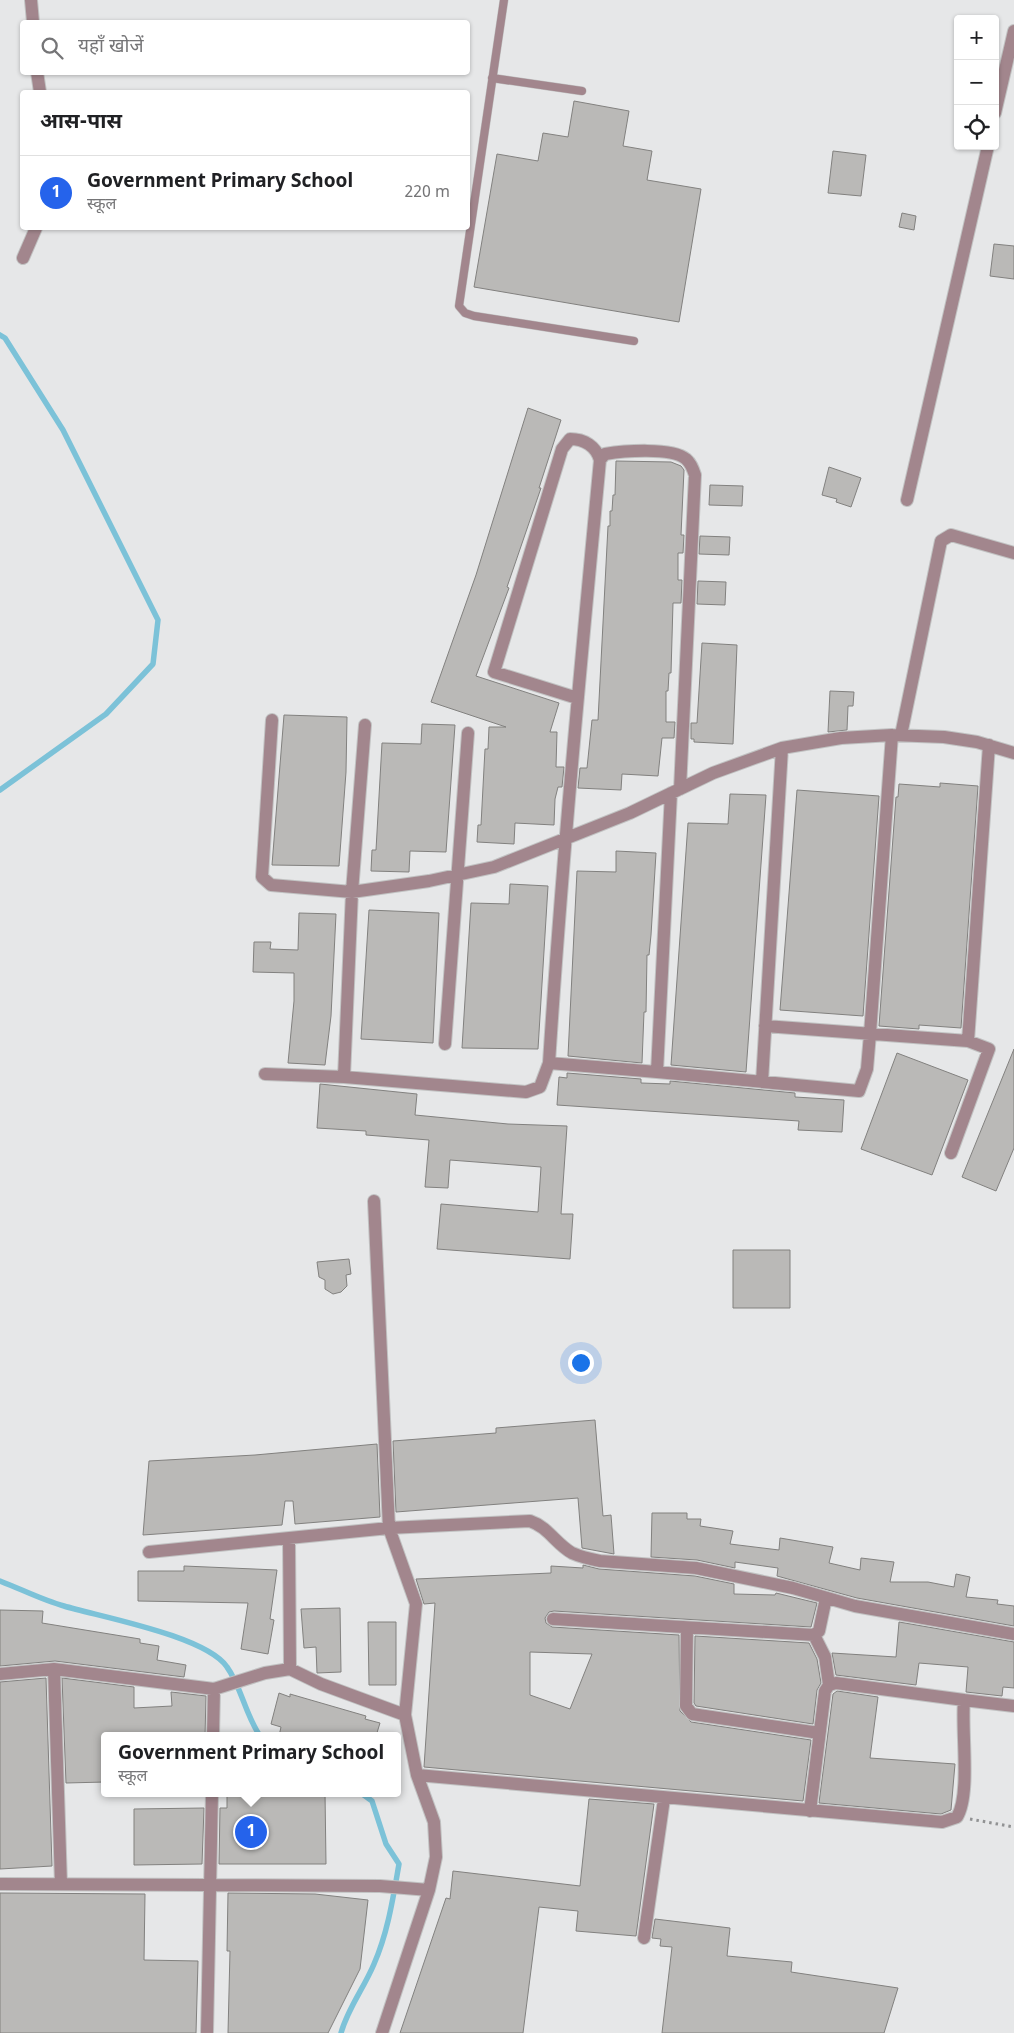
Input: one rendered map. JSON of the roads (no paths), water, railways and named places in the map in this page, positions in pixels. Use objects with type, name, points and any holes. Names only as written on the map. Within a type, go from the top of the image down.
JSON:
[{"type":"street","points":[[31,0],[33,20]]},
{"type":"street","points":[[997,105],[1014,31]]},
{"type":"street","points":[[37,75],[40,90]]},
{"type":"street","points":[[907,500],[987,150]]},
{"type":"street","points":[[23,258],[35,230]]},
{"type":"street","points":[[265,1074],[344,1077],[526,1092],[540,1087],[549,1063],[564,840],[600,460],[597,452],[580,439],[570,439],[562,448],[494,672],[577,698]]},
{"type":"street","points":[[600,460],[605,454],[618,452],[666,452],[686,458],[693,467],[695,475],[657,1072]]},
{"type":"street","points":[[549,1063],[859,1091],[867,1069],[896,735],[941,541],[951,535],[1014,554]]},
{"type":"street","points":[[272,720],[262,877],[271,885],[352,892],[429,881],[494,867],[564,840],[713,773],[782,748],[841,738],[896,735],[944,737],[990,745],[1014,753]]},
{"type":"street","points":[[344,1077],[352,892],[365,725]]},
{"type":"street","points":[[445,1044],[468,733]]},
{"type":"street","points":[[968,1041],[990,745]]},
{"type":"street","points":[[762,1082],[782,748]]},
{"type":"street","points":[[765,1026],[968,1041],[989,1049],[951,1153]]},
{"type":"street","points":[[374,1201],[389,1528],[416,1604],[406,1715],[417,1776],[434,1822],[436,1857],[429,1890],[382,2033]]},
{"type":"street","points":[[149,1552],[389,1528],[530,1521],[541,1525],[571,1552],[586,1558],[600,1561],[696,1568],[855,1606],[942,1623],[1014,1634]]},
{"type":"street","points":[[289,1538],[290,1669]]},
{"type":"street","points":[[553,1619],[814,1635],[818,1632],[826,1598]]},
{"type":"street","points":[[688,1628],[686,1706],[692,1714],[819,1733]]},
{"type":"street","points":[[814,1635],[825,1657],[829,1685]]},
{"type":"street","points":[[0,1674],[54,1669],[214,1689],[264,1673],[290,1669],[321,1684],[406,1715]]},
{"type":"street","points":[[54,1669],[61,1884]]},
{"type":"street","points":[[810,1811],[824,1691],[829,1685],[836,1683],[1014,1706]]},
{"type":"street","points":[[213,1732],[214,1689]]},
{"type":"street","points":[[417,1776],[942,1822],[957,1817],[964,1799],[964,1700]]},
{"type":"street","points":[[207,2033],[212,1797]]},
{"type":"street","points":[[644,1938],[664,1799]]},
{"type":"street","points":[[0,1884],[380,1886],[406,1890],[429,1890]]},
{"type":"lane","points":[[504,0],[459,306],[465,313],[474,316],[634,341]]},
{"type":"lane","points":[[492,78],[582,91]]},
{"type":"waterway","points":[[0,335],[5,338],[63,430],[158,620],[153,664],[106,714],[0,790]]},
{"type":"waterway","points":[[0,1581],[56,1604],[152,1629],[198,1646],[215,1656],[227,1667],[258,1732]]},
{"type":"waterway","points":[[341,2033],[379,1952],[389,1915],[399,1864],[386,1844],[372,1801],[366,1797]]},
{"type":"place","name":"Government Primary School","points":[[251,1832]]}]
